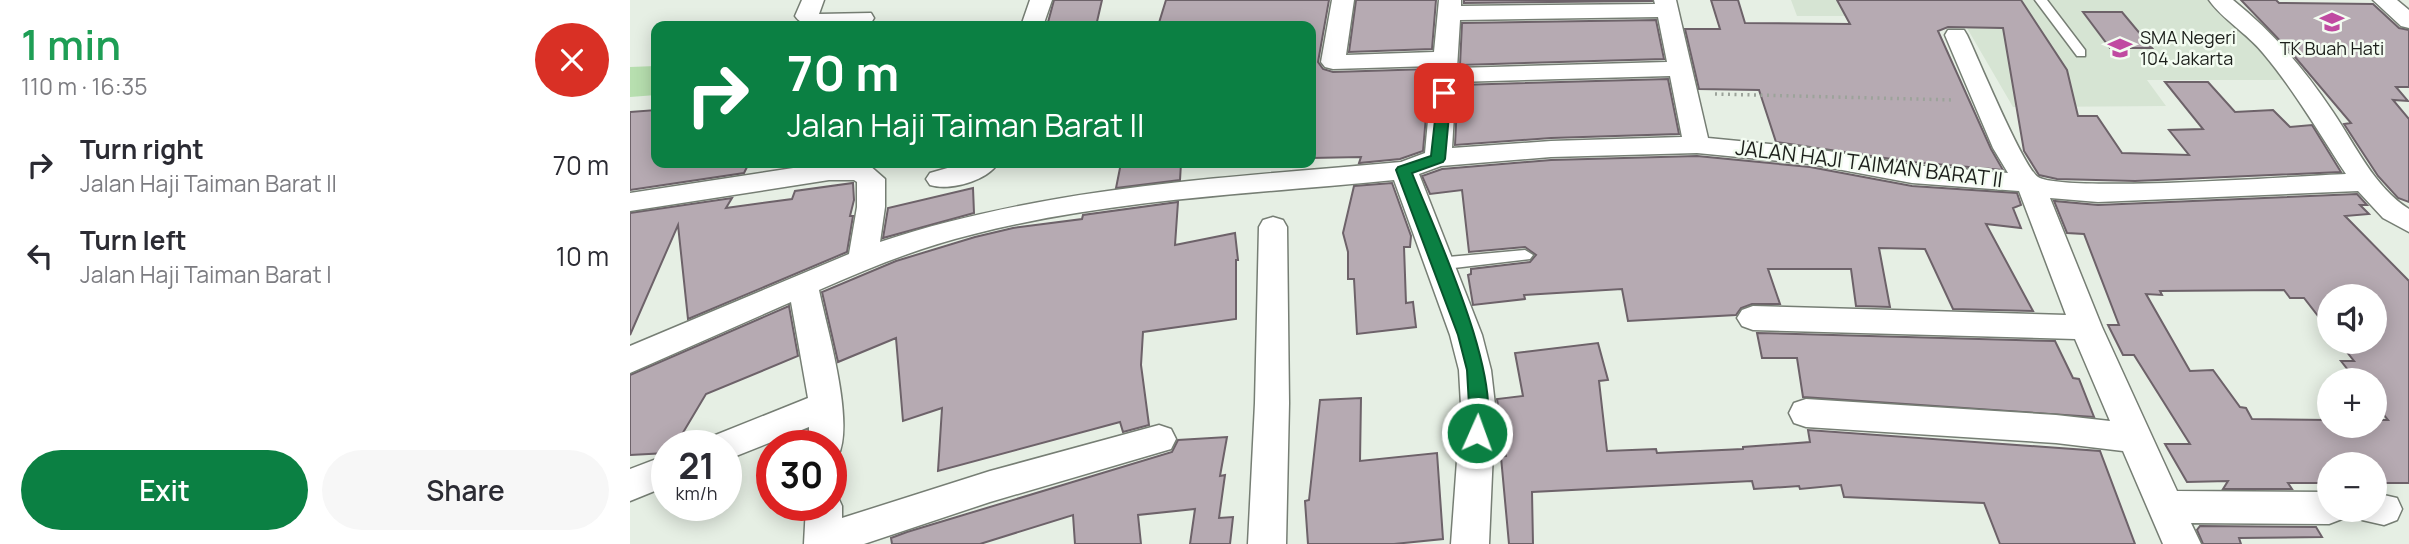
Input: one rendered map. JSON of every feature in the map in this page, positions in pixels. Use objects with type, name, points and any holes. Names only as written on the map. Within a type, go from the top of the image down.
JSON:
[{"type":"street","points":[[813,0],[806,16],[818,21],[865,15]]},
{"type":"street","points":[[1034,21],[1041,0]]},
{"type":"street","points":[[1343,0],[1333,62],[1446,67],[1680,69]]},
{"type":"street","points":[[2220,0],[2256,31],[2273,50],[2314,102],[2385,205],[2409,222]]},
{"type":"street","points":[[2384,0],[2409,21]]},
{"type":"street","points":[[1438,159],[1450,7],[1666,5],[1697,145]]},
{"type":"street","points":[[1956,35],[2006,148],[2028,183],[2046,189],[2098,193],[2367,182]]},
{"type":"street","name":"JALAN HAJI TAIMAN BARAT II","points":[[630,360],[863,258],[973,224],[1028,214],[1126,198],[1404,170],[1438,159],[1551,149],[1697,145],[1810,156],[1912,174],[2028,183],[2043,214],[2086,327],[2182,544]]},
{"type":"street","points":[[940,179],[967,173],[976,168]]},
{"type":"street","points":[[1404,170],[1437,264],[1466,335],[1475,370],[1478,405],[1470,544]]},
{"type":"street","points":[[630,202],[806,174],[860,171],[870,179],[872,196],[863,258]]},
{"type":"street","points":[[1267,544],[1272,403],[1273,227]]},
{"type":"street","points":[[803,285],[827,405],[826,430]]},
{"type":"street","points":[[1753,318],[2086,327]]},
{"type":"street","points":[[742,439],[827,405]]},
{"type":"street","points":[[1806,413],[2056,429],[2134,438]]},
{"type":"street","points":[[824,521],[823,543],[936,503],[1056,466],[1159,439]]},
{"type":"street","points":[[630,485],[651,476]]},
{"type":"street","points":[[2165,507],[2317,508]]},
{"type":"lane","points":[[2041,0],[2081,53]]},
{"type":"lane","points":[[1437,264],[1525,255]]},
{"type":"path","points":[[1686,93],[1985,100]]},
{"type":"shaded area","name":"SMA Negeri 104 Jakarta","points":[[1791,0],[2215,0],[2290,80],[2147,80],[2166,106],[2013,107],[1960,16],[1797,16]]},
{"type":"green space","points":[[651,66],[651,95],[630,97],[630,67]]},
{"type":"building","points":[[1054,0],[1102,0],[1097,21],[1048,21]]},
{"type":"building","points":[[1166,0],[1329,0],[1318,62],[1323,69],[1333,72],[1430,69],[1423,151],[1400,159],[1359,163],[1361,157],[1316,158],[1316,21],[1160,21]]},
{"type":"building","points":[[1356,0],[1436,0],[1432,49],[1349,52]]},
{"type":"building","points":[[1464,0],[1652,0],[1652,1],[1464,3]]},
{"type":"building","points":[[1711,0],[1738,0],[1745,23],[1850,24],[1837,0],[2021,0],[2067,70],[2078,116],[2097,116],[2122,153],[2189,155],[2169,130],[2203,129],[2165,82],[2208,82],[2235,112],[2273,110],[2290,127],[2312,125],[2341,172],[2135,181],[2057,179],[2039,175],[2024,151],[2003,28],[1948,27],[1938,31],[2003,170],[1912,162],[1776,142],[1759,90],[1699,89],[1685,29],[1720,29]]},
{"type":"building","points":[[2241,0],[2373,4],[2399,28],[2409,30],[2409,87],[2396,87],[2408,101],[2393,100],[2409,119],[2409,202],[2398,198],[2378,176],[2344,124],[2351,123],[2289,50]]},
{"type":"building","points":[[2083,12],[2122,12],[2152,48],[2110,48]]},
{"type":"building","points":[[1656,20],[1664,59],[1460,65],[1462,23]]},
{"type":"building","points":[[1668,79],[1679,134],[1551,138],[1455,145],[1458,85]]},
{"type":"building","points":[[651,110],[651,168],[746,168],[744,173],[630,190],[630,112]]},
{"type":"building","points":[[1697,156],[1810,167],[1912,186],[2017,193],[2021,205],[2013,208],[2021,228],[1986,224],[2033,311],[1953,309],[1925,249],[1879,248],[1890,307],[1856,306],[1851,269],[1768,269],[1780,304],[1752,304],[1741,308],[1736,315],[1628,321],[1622,289],[1524,295],[1525,299],[1473,305],[1468,275],[1471,274],[1471,269],[1530,262],[1536,255],[1525,247],[1469,252],[1462,190],[1430,194],[1422,176],[1442,169],[1551,160]]},
{"type":"building","points":[[1120,168],[1181,168],[1180,180],[1116,188]]},
{"type":"building","points":[[853,183],[854,200],[850,216],[853,216],[847,252],[688,319],[678,225],[630,335],[630,213],[732,198],[726,208],[792,199],[795,191]]},
{"type":"building","points":[[1392,183],[1411,236],[1410,247],[1404,247],[1406,303],[1413,302],[1416,327],[1357,334],[1354,279],[1348,279],[1348,252],[1343,233],[1354,186]]},
{"type":"building","points":[[973,188],[974,213],[883,238],[888,208]]},
{"type":"building","points":[[2357,194],[2367,205],[2360,205],[2369,214],[2345,216],[2409,281],[2409,483],[2387,483],[2387,452],[2317,452],[2317,483],[2288,483],[2292,489],[2223,489],[2228,481],[2187,482],[2165,444],[2190,444],[2134,355],[2123,355],[2108,325],[2119,325],[2084,234],[2067,233],[2054,201],[2098,205]],"holes":[[[2317,284],[2387,284],[2387,354],[2348,354],[2354,361],[2341,361],[2347,368],[2387,368],[2387,438],[2317,438],[2317,420],[2252,419],[2246,408],[2240,407],[2213,370],[2190,371],[2146,294],[2162,295],[2160,291],[2284,290],[2290,298],[2304,298],[2317,315]]]},
{"type":"building","points":[[1178,202],[1175,245],[1235,233],[1238,260],[1236,319],[1143,332],[1141,365],[1149,425],[1123,432],[1120,422],[938,471],[942,408],[903,421],[896,338],[838,362],[822,292],[896,261],[975,237],[1013,228],[1082,219],[1083,215]]},
{"type":"building","points":[[789,306],[798,356],[706,394],[685,430],[651,430],[651,454],[630,455],[630,375]]},
{"type":"building","points":[[1757,333],[2055,341],[2073,378],[2079,379],[2094,417],[1803,397],[1797,358],[1762,358]]},
{"type":"building","points":[[1598,343],[1608,380],[1599,381],[1607,451],[1656,449],[1657,453],[1743,449],[1810,442],[1808,430],[2100,451],[2135,544],[2000,544],[1984,503],[1844,497],[1841,485],[1800,489],[1799,486],[1754,489],[1752,481],[1532,492],[1533,544],[1509,544],[1501,457],[1506,456],[1497,399],[1523,396],[1515,353]]},
{"type":"building","points":[[1361,398],[1360,461],[1437,453],[1443,539],[1394,544],[1308,544],[1305,501],[1309,500],[1320,400]]},
{"type":"building","points":[[1227,437],[1220,476],[1225,475],[1219,518],[1233,517],[1230,544],[1190,544],[1195,509],[1138,515],[1141,544],[1075,544],[1073,515],[980,544],[892,544],[891,538],[907,532],[1172,452],[1178,440]]},
{"type":"building","points":[[2200,526],[2316,527],[2322,537],[2239,538],[2241,544],[2203,544],[2197,530]]},
{"type":"place","name":"TK Buah Hati","points":[[2332,22]]},
{"type":"place","name":"SMA Negeri 104 Jakarta","points":[[2120,48]]},
{"type":"route","points":[[1444,93],[1438,159],[1404,170],[1414,203],[1466,335],[1475,370],[1477,433]]}]
